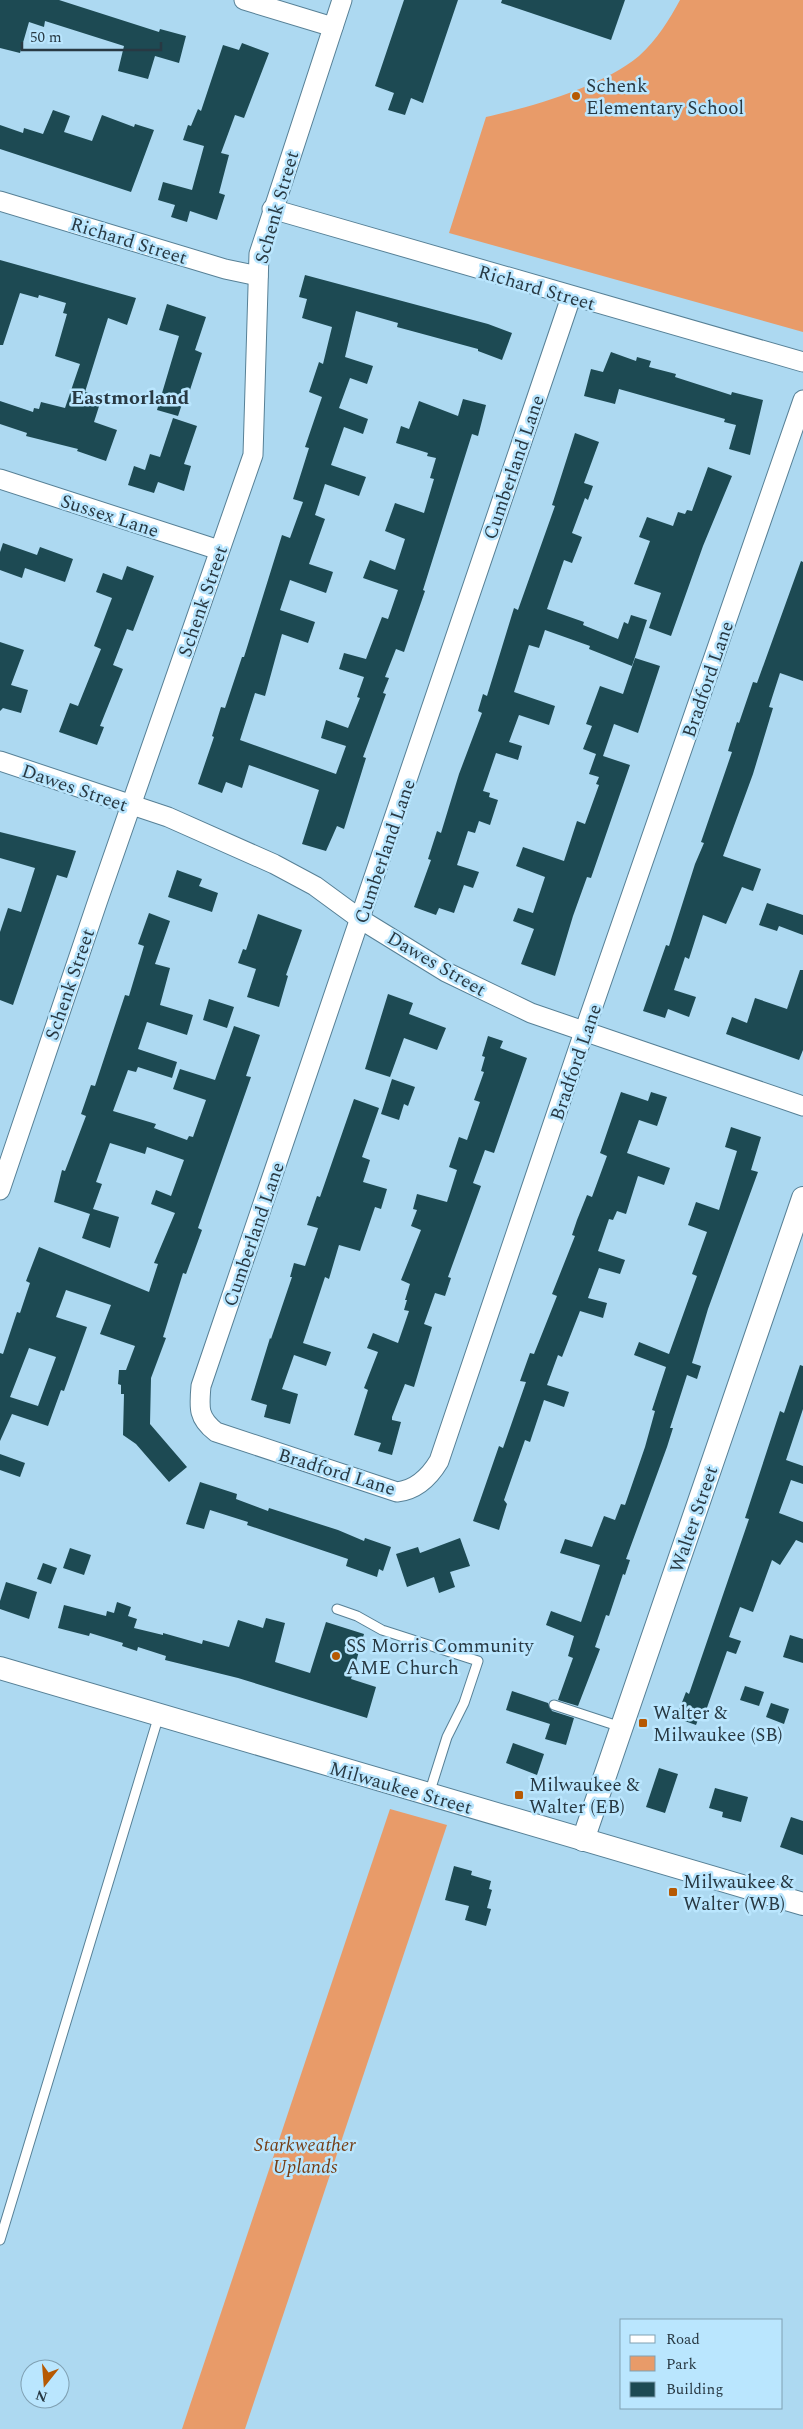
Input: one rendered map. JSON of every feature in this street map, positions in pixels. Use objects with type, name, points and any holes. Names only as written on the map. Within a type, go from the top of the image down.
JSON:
[{"type":"street","points":[[244,0],[333,27]]},
{"type":"street","name":"Schenk Street","points":[[0,1190],[252,455],[259,254],[342,0]]},
{"type":"street","name":"Richard Street","points":[[0,201],[225,269],[258,276]]},
{"type":"street","name":"Richard Street","points":[[272,210],[803,362]]},
{"type":"street","name":"Cumberland Lane","points":[[200,1405],[201,1386],[571,297]]},
{"type":"street","name":"Bradford Lane","points":[[200,1405],[206,1424],[216,1432],[398,1492],[414,1487],[424,1480],[439,1461],[584,1032],[803,400]]},
{"type":"street","name":"Sussex Lane","points":[[0,479],[219,550]]},
{"type":"street","name":"Dawes Street","points":[[0,761],[211,834],[315,886],[360,919],[446,972],[531,1013],[803,1106]]},
{"type":"street","name":"Walter Street","points":[[583,1840],[803,1198]]},
{"type":"street","name":"Milwaukee Street","points":[[0,1668],[803,1904]]},
{"type":"lane","points":[[337,1609],[357,1616],[382,1630],[478,1661],[464,1703],[447,1737],[429,1794]]},
{"type":"lane","points":[[554,1705],[621,1727]]},
{"type":"lane","points":[[0,2240],[159,1715]]},
{"type":"green space","name":"Schenk Elementary School","points":[[680,0],[803,0],[803,332],[449,233],[486,117],[566,94],[587,86],[624,67],[639,56],[657,37]]},
{"type":"green space","name":"Starkweather Uplands","points":[[390,1809],[447,1825],[245,2429],[182,2429]]},
{"type":"building","points":[[0,0],[59,0],[159,32],[160,29],[186,36],[179,63],[155,56],[148,79],[118,71],[124,46],[45,21],[44,27],[29,22],[20,53],[0,48]]},
{"type":"building","points":[[404,0],[458,0],[423,103],[411,98],[405,115],[388,110],[394,93],[375,86]]},
{"type":"building","points":[[502,0],[625,0],[611,40],[501,3]]},
{"type":"building","points":[[242,43],[269,53],[244,118],[235,115],[221,153],[229,155],[219,193],[225,195],[217,220],[190,211],[187,222],[171,217],[175,205],[158,200],[163,182],[192,190],[204,146],[183,140],[188,125],[191,126],[198,109],[201,111],[223,45],[239,50]]},
{"type":"building","points":[[53,110],[70,116],[64,132],[92,141],[102,115],[134,127],[135,124],[154,130],[131,192],[0,149],[0,125],[23,133],[24,128],[43,134]]},
{"type":"building","points":[[0,260],[136,298],[127,325],[108,318],[85,392],[102,397],[94,422],[117,430],[106,461],[77,451],[78,449],[26,436],[27,433],[0,424],[0,401],[33,412],[34,408],[39,409],[41,402],[65,408],[80,364],[55,356],[67,314],[63,313],[66,303],[39,295],[38,298],[20,293],[3,345],[0,345]]},
{"type":"building","points":[[305,275],[488,324],[512,333],[502,360],[478,351],[478,349],[397,327],[398,323],[356,311],[345,357],[373,366],[367,384],[350,378],[339,408],[368,419],[363,434],[344,427],[331,465],[366,477],[359,496],[325,484],[315,515],[325,519],[309,564],[333,572],[326,593],[290,580],[280,610],[315,622],[308,643],[282,634],[265,696],[255,693],[240,740],[336,774],[346,746],[321,738],[326,720],[348,728],[360,698],[357,697],[364,677],[339,669],[344,653],[366,659],[382,617],[388,619],[398,590],[363,578],[370,560],[395,570],[405,539],[385,531],[395,503],[424,513],[434,479],[430,478],[436,458],[427,456],[428,453],[396,443],[401,426],[409,429],[419,401],[458,416],[463,399],[486,405],[478,436],[472,434],[423,590],[425,591],[404,652],[396,649],[385,677],[389,678],[383,693],[386,694],[363,757],[366,758],[344,829],[337,826],[326,851],[302,844],[319,790],[249,765],[242,788],[226,782],[222,793],[198,784],[214,737],[212,736],[221,707],[225,708],[242,657],[244,657],[282,535],[290,538],[303,502],[293,499],[309,448],[305,447],[322,397],[309,392],[319,362],[323,364],[332,327],[302,318],[307,299],[299,297]]},
{"type":"building","points":[[167,304],[206,317],[195,350],[202,353],[189,393],[186,392],[178,416],[157,410],[179,336],[159,330]]},
{"type":"building","points":[[611,352],[636,361],[637,357],[651,361],[649,367],[676,374],[675,377],[731,395],[732,392],[763,400],[750,455],[729,449],[736,425],[724,422],[725,419],[619,389],[615,404],[584,396],[591,369],[603,372]]},
{"type":"building","points":[[173,418],[197,426],[184,464],[191,466],[184,491],[158,482],[154,493],[128,485],[134,466],[145,470],[150,454],[160,457]]},
{"type":"building","points":[[575,433],[599,442],[584,483],[593,486],[588,500],[585,498],[572,533],[582,537],[572,563],[564,560],[547,609],[584,622],[583,625],[618,639],[624,622],[628,624],[631,615],[647,620],[632,666],[589,649],[590,646],[545,630],[539,648],[529,645],[514,692],[555,706],[549,725],[519,715],[509,742],[522,746],[518,760],[496,753],[483,791],[490,793],[489,797],[498,800],[490,825],[479,821],[475,833],[468,831],[457,865],[479,872],[473,888],[464,885],[454,913],[439,908],[436,915],[414,907],[431,860],[428,859],[437,831],[441,833],[459,774],[482,713],[478,711],[483,694],[487,696],[514,608],[518,610],[555,506],[552,505]]},
{"type":"building","points":[[708,467],[732,476],[703,546],[671,636],[649,628],[661,593],[634,584],[650,541],[639,537],[647,517],[673,526],[678,512],[685,514],[687,510],[692,511]]},
{"type":"building","points":[[3,543],[37,555],[40,547],[73,559],[65,582],[25,568],[22,578],[0,570],[0,552]]},
{"type":"building","points":[[801,561],[803,562],[803,681],[780,673],[769,707],[773,708],[753,774],[723,856],[761,869],[753,891],[742,887],[726,924],[703,915],[689,959],[685,957],[674,990],[696,997],[689,1017],[668,1009],[665,1018],[643,1011],[666,945],[669,946],[695,864],[704,843],[701,842],[732,752],[728,751],[737,722],[739,723],[753,682],[757,683]]},
{"type":"building","points":[[127,566],[154,576],[133,631],[127,629],[113,665],[123,669],[100,726],[104,727],[97,745],[59,732],[70,703],[78,706],[101,649],[94,646],[112,598],[96,592],[103,573],[122,580]]},
{"type":"building","points":[[0,642],[24,650],[11,685],[28,690],[21,713],[3,708],[0,711]]},
{"type":"building","points":[[635,658],[660,666],[638,733],[614,724],[603,756],[630,765],[591,878],[587,877],[573,916],[555,976],[521,964],[534,929],[513,921],[518,908],[533,913],[545,877],[516,866],[523,847],[564,861],[577,821],[585,824],[599,785],[596,784],[599,777],[589,774],[596,754],[583,749],[592,726],[586,724],[600,686],[623,694]]},
{"type":"building","points":[[0,832],[76,851],[67,878],[57,875],[13,1005],[0,1000],[0,932],[8,908],[21,912],[35,868],[0,858]]},
{"type":"building","points":[[177,870],[202,879],[199,886],[218,893],[212,912],[168,897]]},
{"type":"building","points":[[767,903],[803,915],[803,935],[779,926],[777,931],[759,925]]},
{"type":"building","points":[[149,913],[170,921],[155,964],[170,968],[160,1005],[193,1015],[187,1035],[147,1022],[138,1049],[177,1062],[172,1078],[138,1067],[136,1072],[128,1070],[113,1111],[156,1124],[154,1128],[187,1140],[189,1136],[193,1137],[206,1100],[173,1089],[180,1069],[215,1080],[234,1026],[260,1035],[246,1076],[251,1077],[198,1228],[202,1230],[186,1274],[183,1273],[163,1337],[166,1338],[151,1378],[150,1424],[187,1467],[169,1482],[136,1444],[123,1435],[124,1394],[121,1394],[121,1385],[118,1384],[119,1370],[126,1370],[135,1346],[100,1334],[111,1305],[66,1290],[56,1317],[87,1327],[64,1391],[61,1390],[48,1426],[12,1414],[0,1441],[0,1353],[3,1354],[17,1312],[20,1313],[30,1283],[26,1281],[39,1247],[149,1292],[158,1264],[154,1263],[175,1213],[151,1204],[156,1190],[171,1196],[184,1160],[147,1147],[145,1154],[110,1143],[96,1182],[102,1184],[93,1209],[119,1217],[110,1248],[82,1238],[90,1214],[54,1202],[62,1170],[65,1171],[86,1116],[81,1114],[91,1085],[95,1086],[125,995],[129,996],[144,946],[138,944]],"holes":[[[29,1348],[56,1357],[38,1406],[10,1397]]]},
{"type":"building","points":[[258,914],[302,930],[286,975],[288,976],[279,1007],[247,997],[256,969],[238,963],[243,949],[246,950]]},
{"type":"building","points":[[800,970],[803,970],[803,1050],[799,1060],[726,1034],[732,1017],[747,1023],[755,998],[787,1009]]},
{"type":"building","points":[[388,994],[413,1003],[409,1014],[446,1028],[437,1050],[404,1038],[390,1077],[365,1069]]},
{"type":"building","points":[[209,999],[234,1007],[227,1028],[203,1020]]},
{"type":"building","points":[[488,1036],[503,1041],[500,1048],[527,1058],[494,1153],[485,1150],[473,1183],[481,1186],[448,1277],[451,1278],[445,1296],[435,1293],[424,1324],[432,1327],[414,1387],[405,1384],[392,1417],[392,1420],[401,1422],[392,1455],[378,1451],[381,1443],[354,1435],[368,1390],[364,1388],[378,1352],[367,1348],[373,1333],[398,1343],[409,1311],[404,1310],[410,1284],[401,1280],[421,1230],[411,1226],[417,1210],[413,1209],[417,1194],[447,1202],[457,1170],[449,1167],[459,1137],[467,1140],[480,1102],[474,1100],[484,1072],[481,1071],[485,1057],[482,1056]]},
{"type":"building","points":[[392,1079],[415,1087],[408,1106],[404,1104],[399,1120],[381,1114]]},
{"type":"building","points":[[621,1092],[648,1101],[651,1092],[667,1097],[657,1126],[639,1120],[627,1153],[670,1168],[664,1185],[638,1176],[626,1214],[617,1211],[613,1220],[609,1219],[598,1251],[625,1260],[620,1274],[599,1268],[588,1298],[607,1303],[603,1318],[580,1311],[562,1357],[558,1355],[547,1385],[569,1392],[564,1407],[544,1400],[530,1442],[525,1440],[504,1500],[507,1504],[499,1530],[473,1521],[499,1446],[503,1448],[526,1382],[520,1381],[530,1353],[534,1354],[557,1296],[552,1294],[575,1236],[572,1235],[577,1220],[587,1195],[592,1197],[607,1156],[600,1153]]},
{"type":"building","points":[[354,1099],[379,1108],[362,1157],[370,1160],[363,1182],[387,1189],[381,1209],[375,1207],[360,1251],[339,1245],[329,1279],[325,1277],[303,1343],[331,1352],[326,1366],[294,1355],[282,1389],[298,1394],[290,1424],[264,1417],[267,1405],[251,1400],[270,1338],[292,1277],[290,1277],[294,1263],[305,1266],[318,1228],[307,1225],[317,1196],[320,1197]]},
{"type":"building","points":[[731,1127],[761,1137],[751,1170],[758,1172],[708,1309],[692,1363],[701,1366],[697,1379],[687,1375],[670,1428],[673,1428],[667,1447],[626,1559],[630,1560],[625,1575],[623,1574],[609,1616],[606,1615],[595,1647],[600,1649],[578,1706],[558,1700],[573,1658],[568,1656],[574,1636],[546,1625],[551,1611],[581,1622],[600,1565],[560,1553],[565,1539],[592,1547],[604,1516],[615,1520],[621,1504],[625,1505],[645,1447],[655,1411],[652,1410],[666,1367],[634,1355],[639,1342],[669,1354],[697,1276],[692,1274],[707,1232],[688,1225],[696,1202],[719,1210],[737,1151],[725,1147]]},
{"type":"building","points":[[800,1365],[803,1366],[803,1409],[786,1460],[803,1466],[803,1484],[791,1480],[779,1513],[803,1522],[803,1543],[796,1540],[780,1565],[772,1560],[753,1612],[740,1607],[729,1637],[741,1641],[736,1654],[727,1651],[703,1719],[699,1717],[696,1725],[676,1718],[686,1692],[689,1694],[749,1519],[745,1518],[780,1411],[784,1413]]},
{"type":"building","points":[[0,1454],[25,1463],[20,1477],[0,1470]]},
{"type":"building","points":[[200,1482],[237,1494],[236,1499],[268,1511],[269,1508],[338,1530],[364,1541],[365,1538],[391,1547],[383,1571],[379,1569],[377,1577],[346,1566],[348,1559],[247,1525],[248,1522],[210,1510],[204,1529],[186,1524]]},
{"type":"building","points":[[460,1538],[470,1566],[450,1572],[455,1587],[439,1593],[434,1577],[407,1587],[396,1554],[418,1547],[420,1553]]},
{"type":"building","points":[[70,1548],[91,1555],[84,1575],[63,1568]]},
{"type":"building","points":[[43,1563],[57,1568],[51,1584],[37,1579]]},
{"type":"building","points":[[6,1582],[37,1592],[29,1619],[0,1609],[0,1601]]},
{"type":"building","points":[[117,1602],[131,1607],[128,1616],[137,1619],[134,1628],[163,1635],[163,1633],[202,1644],[203,1640],[229,1647],[238,1620],[263,1628],[266,1618],[285,1623],[275,1662],[310,1673],[326,1622],[364,1634],[351,1679],[376,1687],[367,1718],[238,1678],[165,1660],[166,1656],[138,1647],[137,1651],[122,1646],[123,1643],[90,1633],[89,1636],[58,1628],[64,1605],[106,1616],[107,1611],[114,1613]]},
{"type":"building","points":[[790,1635],[803,1639],[803,1663],[783,1657]]},
{"type":"building","points":[[745,1686],[764,1692],[759,1706],[740,1700]]},
{"type":"building","points":[[512,1691],[548,1703],[552,1711],[574,1718],[566,1745],[545,1739],[550,1724],[506,1710]]},
{"type":"building","points":[[771,1703],[789,1709],[784,1724],[766,1717]]},
{"type":"building","points":[[513,1743],[544,1754],[537,1775],[506,1763]]},
{"type":"building","points":[[659,1768],[678,1774],[665,1813],[646,1807]]},
{"type":"building","points":[[715,1788],[748,1797],[741,1822],[722,1817],[723,1812],[709,1808]]},
{"type":"building","points":[[791,1817],[803,1821],[803,1855],[780,1847]]},
{"type":"building","points":[[454,1866],[472,1871],[471,1875],[491,1881],[489,1889],[492,1890],[487,1908],[491,1909],[486,1926],[465,1920],[469,1906],[445,1900]]},
{"type":"place","name":"Schenk Elementary School","points":[[576,96]]},
{"type":"place","name":"SS Morris Community AME Church","points":[[336,1656]]},
{"type":"place","name":"Walter & Milwaukee (SB)","points":[[643,1723]]},
{"type":"place","name":"Milwaukee & Walter (EB)","points":[[519,1795]]},
{"type":"place","name":"Milwaukee & Walter (WB)","points":[[673,1892]]},
{"type":"district","name":"Eastmorland","points":[[130,397]]}]
